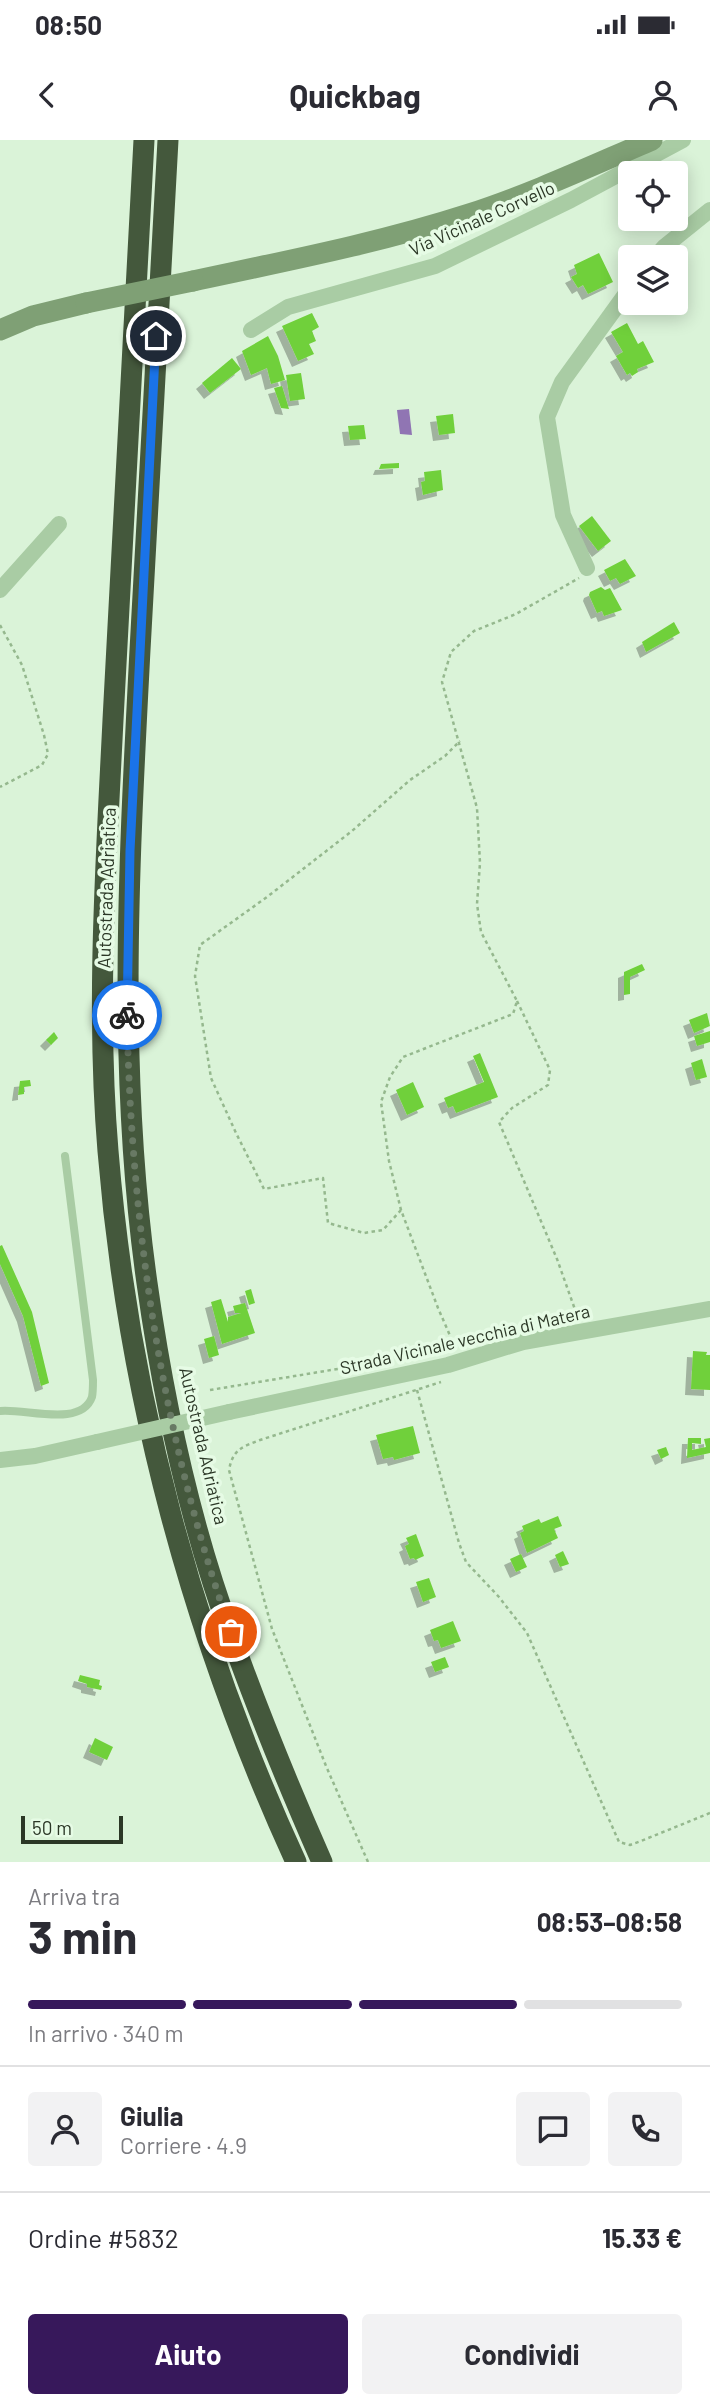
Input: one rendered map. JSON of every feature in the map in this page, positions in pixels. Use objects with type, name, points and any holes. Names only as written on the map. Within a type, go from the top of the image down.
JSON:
[{"type":"highway","name":"Autostrada Adriatica","points":[[144,140],[106,862],[103,1049],[108,1151],[125,1296],[142,1395],[163,1489],[195,1601],[225,1689],[296,1862]]},
{"type":"highway","name":"Autostrada Adriatica","points":[[168,140],[126,970],[128,1075],[134,1166],[147,1283],[163,1377],[182,1468],[209,1569],[278,1762],[322,1862]]},
{"type":"street","points":[[0,330],[33,316],[86,303],[374,241],[458,218],[536,190],[652,140]]},
{"type":"street","name":"Via Vicinale Corvello","points":[[251,330],[288,307],[435,266],[571,200],[683,140]]},
{"type":"street","points":[[667,245],[710,211]]},
{"type":"street","points":[[587,568],[563,515],[547,417],[562,382],[618,305]]},
{"type":"street","points":[[0,590],[59,524]]},
{"type":"street","name":"Strada Vicinale vecchia di Matera","points":[[0,1460],[35,1456],[448,1365],[501,1347],[710,1309]]},
{"type":"lane","points":[[0,1411],[67,1416],[81,1411],[92,1398],[93,1380],[65,1156]]},
{"type":"path","points":[[583,1331],[557,1259],[499,1122],[512,1108],[548,1085],[550,1070],[481,932],[477,904],[480,863],[477,808],[442,682],[451,652],[474,631],[527,608],[584,576],[587,568]]},
{"type":"path","points":[[0,625],[22,665],[48,754],[42,765],[0,787]]},
{"type":"path","points":[[401,1210],[383,1230],[364,1233],[328,1223],[323,1178],[264,1189],[211,1078],[195,976],[200,945],[352,831],[460,741]]},
{"type":"path","points":[[450,1351],[457,1350],[401,1210],[389,1161],[380,1102],[390,1077],[403,1058],[513,1014],[517,1002]]},
{"type":"path","points":[[210,1390],[410,1357]]},
{"type":"path","points":[[368,1862],[326,1766],[272,1629],[229,1470],[232,1457],[241,1448],[451,1379]]},
{"type":"path","points":[[417,1391],[466,1562],[499,1597],[527,1633],[619,1842],[630,1845],[642,1842],[710,1813]]},
{"type":"shaded area","points":[[409,409],[412,435],[400,434],[397,410]]},
{"type":"building","points":[[599,253],[613,282],[588,294],[583,285],[578,288],[571,277],[577,274],[574,265]]},
{"type":"building","points":[[312,313],[319,327],[312,331],[316,341],[309,344],[314,354],[298,361],[282,326]]},
{"type":"building","points":[[627,323],[638,344],[643,341],[654,362],[637,369],[638,372],[632,376],[630,373],[627,375],[616,356],[623,352],[611,332]]},
{"type":"building","points":[[268,336],[278,356],[285,380],[271,384],[267,368],[251,375],[242,351]]},
{"type":"building","points":[[232,358],[241,369],[210,393],[202,383]]},
{"type":"building","points":[[301,373],[305,399],[290,401],[286,375]]},
{"type":"building","points":[[282,386],[289,409],[281,408],[274,388]]},
{"type":"building","points":[[453,414],[455,433],[439,435],[436,416]]},
{"type":"building","points":[[364,425],[366,439],[350,440],[348,426]]},
{"type":"building","points":[[399,463],[399,468],[379,469],[381,464]]},
{"type":"building","points":[[441,470],[443,490],[423,495],[421,482],[425,481],[424,472]]},
{"type":"building","points":[[592,516],[611,541],[598,551],[579,526]]},
{"type":"building","points":[[625,559],[636,576],[620,584],[616,578],[610,581],[604,570]]},
{"type":"building","points":[[601,587],[605,590],[610,588],[622,610],[604,616],[602,611],[597,613],[589,595]]},
{"type":"building","points":[[674,622],[680,633],[646,652],[642,642]]},
{"type":"building","points":[[642,964],[645,970],[630,977],[630,994],[624,995],[624,972]]},
{"type":"building","points":[[707,1013],[710,1026],[694,1033],[689,1020]]},
{"type":"building","points":[[710,1031],[710,1042],[697,1046],[694,1036]]},
{"type":"building","points":[[54,1032],[58,1038],[51,1045],[46,1040]]},
{"type":"building","points":[[480,1053],[498,1097],[456,1113],[453,1106],[448,1108],[444,1098],[484,1082],[473,1056]]},
{"type":"building","points":[[702,1059],[707,1077],[696,1080],[691,1063]]},
{"type":"building","points":[[30,1080],[31,1086],[24,1087],[24,1094],[18,1095],[20,1081]]},
{"type":"building","points":[[413,1082],[424,1107],[407,1115],[396,1090]]},
{"type":"building","points":[[2,1245],[32,1312],[49,1383],[41,1386],[23,1316],[0,1264]]},
{"type":"building","points":[[251,1289],[255,1303],[249,1305],[245,1291]]},
{"type":"building","points":[[221,1299],[228,1322],[228,1317],[241,1313],[235,1313],[233,1306],[245,1303],[255,1333],[222,1344],[211,1302]]},
{"type":"building","points":[[214,1336],[219,1355],[209,1358],[204,1339]]},
{"type":"building","points":[[693,1351],[707,1352],[706,1355],[710,1355],[710,1390],[691,1389]]},
{"type":"building","points":[[413,1426],[420,1453],[394,1460],[393,1457],[383,1459],[376,1435]]},
{"type":"building","points":[[688,1438],[701,1438],[701,1444],[692,1443],[692,1450],[706,1447],[704,1439],[710,1438],[710,1453],[687,1458]]},
{"type":"building","points":[[666,1447],[669,1455],[661,1459],[657,1450]]},
{"type":"building","points":[[558,1516],[562,1526],[554,1529],[558,1538],[527,1553],[520,1533],[524,1531],[522,1526],[539,1519],[541,1523]]},
{"type":"building","points":[[416,1534],[424,1556],[415,1560],[410,1559],[405,1546],[409,1544],[406,1538]]},
{"type":"building","points":[[563,1551],[569,1564],[560,1567],[555,1555]]},
{"type":"building","points":[[521,1554],[527,1567],[516,1572],[510,1559]]},
{"type":"building","points":[[429,1578],[436,1597],[423,1602],[416,1582]]},
{"type":"building","points":[[453,1621],[461,1641],[441,1648],[438,1640],[434,1641],[430,1630]]},
{"type":"building","points":[[445,1657],[449,1667],[435,1672],[431,1662]]},
{"type":"building","points":[[80,1675],[100,1680],[101,1690],[87,1687],[87,1684],[78,1681]]},
{"type":"building","points":[[95,1738],[113,1747],[107,1760],[89,1752]]},
{"type":"way so far","points":[[127,1015],[134,1166],[147,1283],[182,1468],[213,1581],[231,1632]]},
{"type":"route","points":[[127,1015],[130,851],[156,336]]}]
